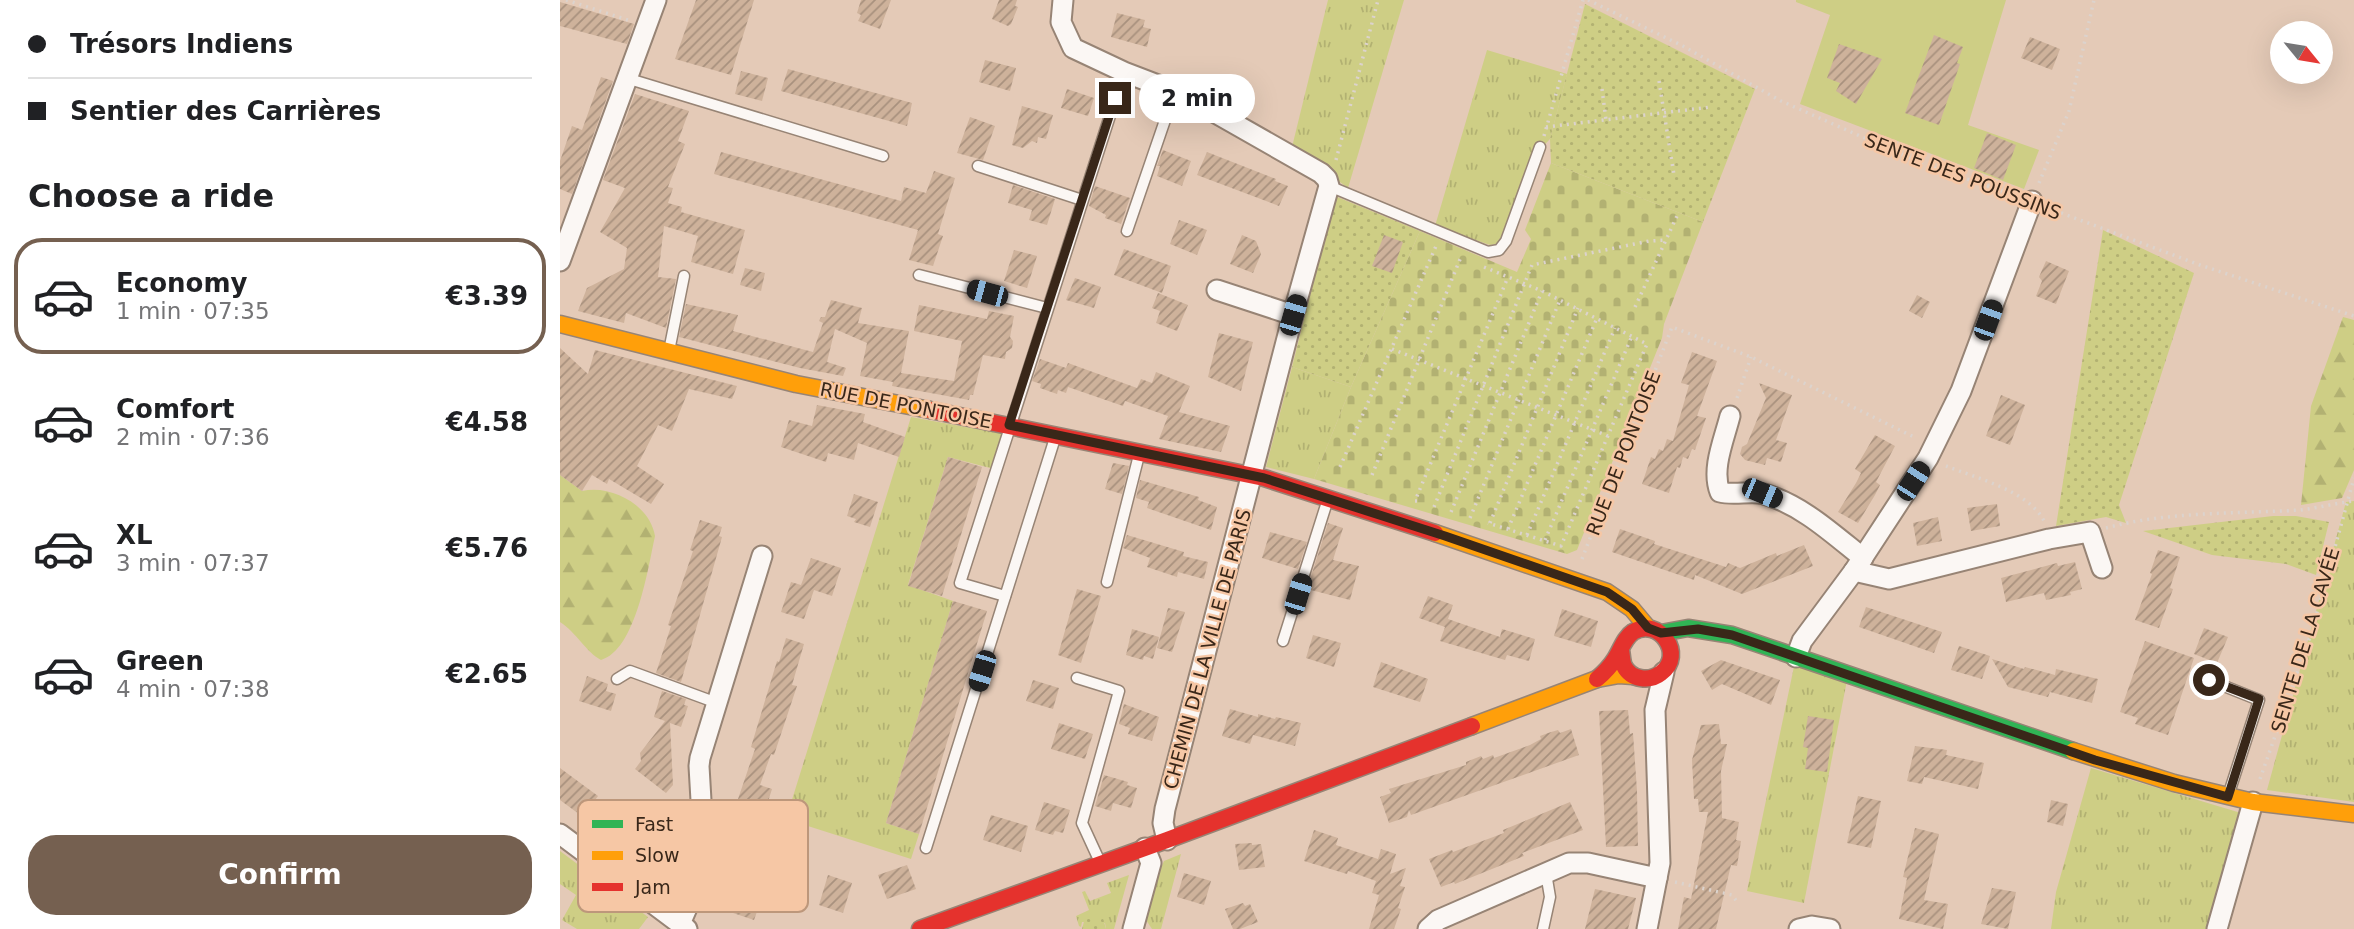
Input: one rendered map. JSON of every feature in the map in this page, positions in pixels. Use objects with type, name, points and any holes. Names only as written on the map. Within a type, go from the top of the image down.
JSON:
[{"type":"main road","name":"RUE DE PONTOISE","points":[[565,327],[796,384],[1252,475],[1607,592],[1632,609],[1654,631]]},
{"type":"main road","points":[[1597,679],[1612,665],[1624,644],[1640,629],[1654,631],[1688,628],[1727,634],[2095,760],[2228,797],[2354,814]]},
{"type":"main road","points":[[1654,631],[1671,648],[1667,667]]},
{"type":"main road","points":[[920,929],[1145,848],[1165,832],[1597,679],[1619,675],[1650,679],[1667,667],[1688,645],[1708,637],[1727,634]]},
{"type":"main road","points":[[1624,644],[1623,665],[1638,677]]},
{"type":"street","points":[[560,261],[656,0]]},
{"type":"street","points":[[1063,0],[1061,22],[1073,48],[1124,72],[1175,91],[1321,173],[1329,186]]},
{"type":"street","name":"CHEMIN DE LA VILLE DE PARIS","points":[[1165,832],[1252,475],[1329,186]]},
{"type":"street","points":[[1796,657],[1802,641],[1858,564],[1931,453],[1961,391],[2032,201]]},
{"type":"street","points":[[1217,290],[1293,315]]},
{"type":"street","points":[[1730,416],[1717,465],[1716,482],[1720,492],[1729,495],[1762,493],[1796,507],[1858,564],[1889,579],[2049,539],[2090,532],[2102,568]]},
{"type":"street","points":[[700,800],[699,766],[761,556]]},
{"type":"street","points":[[1607,592],[1624,616],[1624,644]]},
{"type":"street","points":[[1647,929],[1660,863],[1655,710],[1667,667]]},
{"type":"street","points":[[1638,677],[1655,710]]},
{"type":"street","points":[[2217,929],[2253,802]]},
{"type":"street","points":[[560,834],[578,847]]},
{"type":"street","points":[[1133,929],[1151,863],[1145,848]]},
{"type":"street","points":[[1428,929],[1438,920],[1570,863],[1579,862],[1657,878]]},
{"type":"street","points":[[664,912],[683,926]]},
{"type":"street","points":[[1799,929],[1812,926],[1830,929]]},
{"type":"lane","points":[[1005,596],[960,583],[1124,72]]},
{"type":"lane","points":[[626,78],[883,156]]},
{"type":"lane","points":[[1127,231],[1175,91]]},
{"type":"lane","points":[[1329,186],[1488,252],[1499,250],[1506,241],[1540,147]]},
{"type":"lane","points":[[978,166],[1082,200]]},
{"type":"lane","points":[[919,275],[1047,308]]},
{"type":"lane","points":[[669,351],[684,276]]},
{"type":"lane","points":[[926,848],[1057,434]]},
{"type":"lane","points":[[1107,582],[1140,452]]},
{"type":"lane","points":[[1283,641],[1328,498]]},
{"type":"lane","points":[[617,679],[630,671],[717,703]]},
{"type":"lane","points":[[1077,678],[1119,691],[1082,823],[1101,863]]},
{"type":"lane","points":[[2209,680],[2259,699],[2228,797]]},
{"type":"lane","points":[[1543,929],[1550,897],[1546,873]]},
{"type":"path","points":[[566,0],[646,26]]},
{"type":"path","points":[[1329,186],[1378,0]]},
{"type":"path","points":[[1540,147],[1585,0]]},
{"type":"path","name":"SENTE DES POUSSINS","points":[[1585,0],[1681,45],[1781,101],[1928,166],[2032,201],[2200,265],[2354,316]]},
{"type":"path","points":[[2032,201],[2069,111],[2094,0]]},
{"type":"path","points":[[1659,81],[1674,175]]},
{"type":"path","points":[[1602,89],[1606,121]]},
{"type":"path","points":[[1546,127],[1711,107]]},
{"type":"path","points":[[1635,307],[1677,216]]},
{"type":"path","points":[[1434,507],[1532,265],[1649,241],[1667,240]]},
{"type":"path","points":[[1340,467],[1436,246],[1448,252]]},
{"type":"path","points":[[1372,475],[1461,257],[1542,291],[1647,344],[1561,546]]},
{"type":"path","points":[[1415,501],[1508,277]]},
{"type":"path","points":[[1451,512],[1542,291]]},
{"type":"path","points":[[1470,518],[1560,300]]},
{"type":"path","points":[[1489,524],[1578,308]]},
{"type":"path","points":[[1508,529],[1597,318]]},
{"type":"path","name":"RUE DE PONTOISE","points":[[1573,580],[1672,327],[1751,357]]},
{"type":"path","points":[[1527,535],[1615,328]]},
{"type":"path","points":[[1545,540],[1632,336]]},
{"type":"path","points":[[1392,348],[1608,436]]},
{"type":"path","points":[[1730,416],[1751,357],[1931,453],[2019,496],[2038,508],[2049,539]]},
{"type":"path","name":"SENTE DE LA CAVÉE","points":[[2253,802],[2312,631],[2354,478]]},
{"type":"path","points":[[2090,532],[2126,523],[2207,514],[2303,509],[2354,501]]},
{"type":"path","points":[[1657,878],[1731,895],[1738,903]]},
{"type":"green space","points":[[1328,0],[1404,0],[1348,188],[1292,147]]},
{"type":"green space","points":[[1796,0],[2006,0],[1968,125],[2039,150],[2024,189],[1800,104],[1830,15]]},
{"type":"green space","points":[[1585,4],[1755,89],[1703,222],[1551,163],[1550,139]]},
{"type":"green space","points":[[1487,50],[1567,74],[1550,139],[1532,158],[1500,239],[1497,244],[1490,245],[1435,226]]},
{"type":"green space","points":[[1551,163],[1703,222],[1664,324],[1662,338],[1577,550],[1567,554],[1314,479],[1351,387],[1420,231],[1517,272],[1531,239],[1525,230]]},
{"type":"green space","points":[[1335,196],[1420,231],[1351,387],[1292,367]]},
{"type":"green space","points":[[2103,230],[2194,273],[2119,505],[2126,523],[2106,517],[2056,526]]},
{"type":"green space","points":[[2343,317],[2354,320],[2354,470],[2342,498],[2301,505],[2311,406]]},
{"type":"green space","points":[[1292,367],[1351,387],[1314,479],[1266,467]]},
{"type":"green space","points":[[911,417],[1004,434],[994,469],[948,457],[908,585],[953,601],[886,823],[919,834],[911,859],[808,826],[808,800],[792,800]]},
{"type":"green space","points":[[560,475],[582,491],[605,491],[628,499],[646,515],[655,536],[644,587],[632,625],[613,653],[601,660],[560,622]]},
{"type":"green space","points":[[2354,501],[2354,802],[2267,790],[2346,502]]},
{"type":"green space","points":[[2273,516],[2296,516],[2329,522],[2316,575],[2286,564],[2212,555],[2143,531]]},
{"type":"green space","points":[[1796,657],[1848,675],[1804,903],[1747,891]]},
{"type":"green space","points":[[2091,768],[2241,813],[2209,929],[2051,929],[2056,892]]},
{"type":"green space","points":[[560,851],[578,864],[578,912],[641,912],[648,917],[639,929],[577,929],[562,920],[576,895],[560,884]]},
{"type":"green space","points":[[1181,854],[1161,929],[1152,929],[1146,920],[1159,872],[1164,861]]},
{"type":"green space","points":[[1129,875],[1114,929],[1106,929],[1105,923],[1082,922],[1081,927],[1079,926],[1076,916],[1089,910],[1082,892],[1085,891],[1090,901],[1111,893],[1107,883]]},
{"type":"green space","points":[[1085,918],[1103,918],[1106,929],[1082,929]]},
{"type":"building","points":[[696,0],[754,0],[731,75],[675,59]]},
{"type":"building","points":[[861,0],[891,0],[880,29],[858,21],[861,15],[857,13]]},
{"type":"building","points":[[999,0],[1017,0],[1015,6],[1018,7],[1008,26],[992,19]]},
{"type":"building","points":[[560,2],[634,24],[627,44],[560,26]]},
{"type":"building","points":[[1117,13],[1145,20],[1143,27],[1151,29],[1147,47],[1111,37]]},
{"type":"building","points":[[1934,35],[1963,47],[1957,63],[1960,64],[1939,125],[1905,113]]},
{"type":"building","points":[[2030,37],[2060,49],[2052,70],[2021,58]]},
{"type":"building","points":[[1839,44],[1882,59],[1856,104],[1836,91],[1840,83],[1827,78]]},
{"type":"building","points":[[985,60],[1016,68],[1010,91],[979,82]]},
{"type":"building","points":[[788,69],[912,103],[907,126],[781,91]]},
{"type":"building","points":[[741,71],[768,78],[762,101],[735,94]]},
{"type":"building","points":[[601,77],[613,81],[572,194],[560,189],[560,161],[572,126],[582,130]]},
{"type":"building","points":[[1067,89],[1094,98],[1088,116],[1061,108]]},
{"type":"building","points":[[635,94],[689,111],[678,141],[685,144],[668,187],[673,188],[668,203],[682,207],[681,212],[745,230],[733,274],[691,262],[698,236],[664,226],[658,277],[676,279],[666,328],[626,313],[624,323],[578,311],[587,288],[624,269],[627,248],[600,232],[625,188],[603,180]]},
{"type":"building","points":[[1022,106],[1053,115],[1046,139],[1038,137],[1037,143],[1032,141],[1023,148],[1012,145]]},
{"type":"building","points":[[970,117],[995,126],[983,160],[957,153]]},
{"type":"building","points":[[1987,133],[2016,145],[2003,180],[1974,168]]},
{"type":"building","points":[[1163,150],[1191,161],[1182,186],[1157,176],[1160,166],[1157,166]]},
{"type":"building","points":[[721,152],[901,201],[904,187],[926,193],[934,171],[955,178],[938,234],[943,236],[933,266],[909,260],[918,230],[714,174]]},
{"type":"building","points":[[1207,152],[1288,186],[1279,206],[1197,175]]},
{"type":"building","points":[[1013,185],[1055,199],[1047,225],[1029,220],[1032,210],[1008,203]]},
{"type":"building","points":[[1095,186],[1130,198],[1121,224],[1105,218],[1106,215],[1089,206]]},
{"type":"building","points":[[1179,220],[1207,230],[1197,255],[1170,244]]},
{"type":"building","points":[[1242,235],[1256,241],[1261,254],[1253,273],[1230,264]]},
{"type":"building","points":[[1384,235],[1403,242],[1392,273],[1372,266]]},
{"type":"building","points":[[1124,249],[1171,266],[1162,293],[1114,275]]},
{"type":"building","points":[[1014,250],[1037,256],[1027,288],[1004,281]]},
{"type":"building","points":[[2046,261],[2069,271],[2056,304],[2036,296],[2042,281],[2039,277]]},
{"type":"building","points":[[745,268],[765,273],[761,291],[740,285]]},
{"type":"building","points":[[1075,278],[1101,287],[1094,308],[1066,300]]},
{"type":"building","points":[[1158,293],[1188,305],[1177,331],[1156,323],[1160,311],[1152,308]]},
{"type":"building","points":[[1917,295],[1930,302],[1922,318],[1909,311]]},
{"type":"building","points":[[831,300],[862,308],[858,323],[909,331],[901,373],[954,381],[962,341],[914,331],[919,305],[987,319],[989,311],[1014,316],[1010,337],[1013,341],[1012,348],[1006,352],[1005,359],[983,355],[973,395],[970,395],[969,400],[892,386],[893,382],[860,376],[867,343],[835,329],[827,362],[846,368],[843,376],[800,368],[679,337],[686,304],[738,315],[733,331],[813,352],[823,323],[819,321],[821,317],[825,317]]},
{"type":"building","points":[[1219,333],[1253,342],[1241,391],[1208,377]]},
{"type":"building","points":[[560,348],[588,374],[595,350],[737,386],[732,399],[689,389],[672,431],[658,425],[637,466],[664,484],[651,504],[609,479],[607,484],[592,475],[582,491],[560,475]]},
{"type":"building","points":[[1692,352],[1717,361],[1697,416],[1706,418],[1695,450],[1692,449],[1688,459],[1683,457],[1669,493],[1642,484],[1651,457],[1655,459],[1659,449],[1663,451],[1667,439],[1673,441],[1689,385],[1681,383]]},
{"type":"building","points":[[1040,359],[1066,368],[1068,363],[1137,388],[1141,379],[1152,383],[1156,372],[1190,386],[1179,412],[1230,426],[1221,452],[1159,439],[1168,416],[1125,401],[1123,406],[1068,387],[1066,393],[1058,390],[1057,394],[1040,388],[1041,384],[1032,381]]},
{"type":"building","points":[[1759,383],[1792,395],[1776,440],[1787,443],[1781,462],[1767,458],[1765,465],[1745,460],[1740,454],[1742,447],[1747,444],[1766,398]]},
{"type":"building","points":[[2001,395],[2025,405],[2010,445],[1986,436]]},
{"type":"building","points":[[817,405],[865,414],[863,422],[905,437],[899,457],[858,443],[854,460],[828,453],[826,462],[781,447],[789,420],[812,426]]},
{"type":"building","points":[[1875,435],[1895,446],[1876,482],[1880,485],[1858,523],[1838,512],[1861,473],[1855,469]]},
{"type":"building","points":[[948,457],[982,467],[942,596],[908,586]]},
{"type":"building","points":[[1113,463],[1129,466],[1122,494],[1105,489]]},
{"type":"building","points":[[1140,480],[1199,497],[1198,500],[1217,507],[1211,530],[1147,508],[1149,502],[1136,498]]},
{"type":"building","points":[[854,494],[878,502],[870,527],[854,522],[856,519],[847,516]]},
{"type":"building","points":[[1997,504],[2000,526],[1971,531],[1967,508]]},
{"type":"building","points":[[1938,517],[1942,541],[1917,546],[1913,523]]},
{"type":"building","points":[[700,520],[722,527],[719,536],[722,537],[681,682],[656,673]]},
{"type":"building","points":[[1328,523],[1343,528],[1333,560],[1359,566],[1350,600],[1307,589]]},
{"type":"building","points":[[1620,529],[1655,541],[1654,544],[1726,567],[1728,563],[1740,568],[1804,545],[1813,566],[1742,594],[1695,575],[1694,580],[1612,552]]},
{"type":"building","points":[[1270,532],[1307,542],[1298,569],[1262,558]]},
{"type":"building","points":[[1127,535],[1184,552],[1183,556],[1208,562],[1204,579],[1178,572],[1177,577],[1147,567],[1150,558],[1123,548]]},
{"type":"building","points":[[2158,550],[2180,557],[2170,588],[2173,589],[2159,628],[2135,620]]},
{"type":"building","points":[[811,558],[841,568],[832,596],[814,590],[804,619],[781,612],[791,582],[801,585]]},
{"type":"building","points":[[2075,562],[2082,589],[2070,592],[2071,595],[2046,600],[2044,593],[2006,602],[2001,578],[2057,563],[2058,566]]},
{"type":"building","points":[[1077,589],[1101,596],[1081,663],[1058,655]]},
{"type":"building","points":[[1428,596],[1453,605],[1448,619],[1500,637],[1502,629],[1535,639],[1529,661],[1507,655],[1505,660],[1440,641],[1445,627],[1419,618]]},
{"type":"building","points":[[953,601],[987,611],[919,834],[886,823]]},
{"type":"building","points":[[1866,607],[1942,632],[1934,653],[1859,627]]},
{"type":"building","points":[[1168,608],[1185,612],[1172,652],[1157,648]]},
{"type":"building","points":[[1562,609],[1598,621],[1591,647],[1554,636]]},
{"type":"building","points":[[2204,628],[2228,637],[2217,663],[2194,654]]},
{"type":"building","points":[[1132,629],[1159,637],[1153,659],[1144,656],[1143,660],[1126,655]]},
{"type":"building","points":[[1313,635],[1341,643],[1334,667],[1306,658]]},
{"type":"building","points":[[786,638],[804,644],[792,685],[797,686],[774,755],[771,754],[760,785],[772,789],[769,800],[741,800],[738,799],[755,749],[751,747],[777,661],[779,662]]},
{"type":"building","points":[[2145,641],[2194,658],[2168,735],[2135,724],[2138,718],[2120,712]]},
{"type":"building","points":[[1959,646],[1990,656],[1982,679],[1951,670]]},
{"type":"building","points":[[1992,659],[2055,675],[2056,669],[2098,679],[2092,703],[2050,692],[2048,697],[2008,687]]},
{"type":"building","points":[[1721,660],[1780,680],[1771,705],[1722,684],[1712,690],[1701,671]]},
{"type":"building","points":[[1381,662],[1428,679],[1420,702],[1373,687]]},
{"type":"building","points":[[587,676],[608,684],[606,691],[616,694],[611,711],[579,701]]},
{"type":"building","points":[[1033,680],[1059,688],[1053,709],[1026,701]]},
{"type":"building","points":[[662,691],[686,699],[684,705],[688,706],[681,727],[670,723],[673,785],[666,793],[635,769],[641,761],[640,753],[665,721],[654,717]]},
{"type":"building","points":[[1124,704],[1159,717],[1152,741],[1128,734],[1130,728],[1119,724]]},
{"type":"building","points":[[1230,709],[1258,717],[1258,714],[1301,723],[1295,746],[1253,735],[1250,744],[1222,736]]},
{"type":"building","points":[[1628,710],[1630,734],[1633,733],[1638,846],[1606,847],[1599,711]]},
{"type":"building","points":[[1808,716],[1834,720],[1827,772],[1805,769],[1808,748],[1803,747]]},
{"type":"building","points":[[1059,723],[1093,734],[1085,759],[1051,749]]},
{"type":"building","points":[[1719,724],[1721,744],[1727,744],[1721,771],[1722,818],[1739,822],[1736,840],[1741,841],[1737,866],[1731,865],[1716,929],[1678,929],[1684,897],[1691,899],[1708,812],[1699,812],[1698,799],[1694,799],[1692,760],[1701,725]]},
{"type":"building","points":[[1571,729],[1579,755],[1411,815],[1409,810],[1407,817],[1389,823],[1380,797],[1391,793],[1389,789],[1466,765],[1466,762],[1481,756],[1483,759],[1493,755],[1494,758],[1530,745],[1541,739],[1540,736]]},
{"type":"building","points":[[1915,746],[1947,750],[1946,755],[1984,763],[1978,789],[1924,777],[1922,784],[1907,781]]},
{"type":"building","points":[[560,768],[598,796],[595,800],[578,800],[578,813],[560,800]]},
{"type":"building","points":[[1104,775],[1128,782],[1127,785],[1137,788],[1131,808],[1113,803],[1111,811],[1095,806]]},
{"type":"building","points":[[1858,796],[1881,801],[1871,848],[1847,843]]},
{"type":"building","points":[[2051,800],[2068,804],[2063,826],[2047,822]]},
{"type":"building","points":[[1044,802],[1070,810],[1063,833],[1055,831],[1053,835],[1035,830]]},
{"type":"building","points":[[1570,802],[1583,830],[1522,853],[1524,856],[1455,884],[1454,882],[1441,887],[1429,859],[1504,833],[1503,830]]},
{"type":"building","points":[[991,815],[1028,826],[1021,852],[983,840]]},
{"type":"building","points":[[1915,828],[1939,834],[1924,900],[1948,904],[1943,929],[1899,919],[1907,878],[1903,877]]},
{"type":"building","points":[[1314,830],[1338,838],[1336,845],[1378,859],[1381,849],[1396,854],[1390,874],[1406,868],[1400,886],[1405,887],[1398,908],[1401,909],[1394,929],[1369,929],[1379,895],[1372,893],[1376,881],[1348,871],[1347,874],[1304,861]]},
{"type":"building","points":[[1235,844],[1261,844],[1265,867],[1239,870]]},
{"type":"building","points":[[907,865],[916,889],[887,899],[878,875]]},
{"type":"building","points":[[1184,873],[1211,881],[1204,905],[1177,897]]},
{"type":"building","points":[[828,875],[852,883],[843,913],[819,905]]},
{"type":"building","points":[[1992,888],[2016,892],[2008,929],[1981,924]]},
{"type":"building","points":[[1595,889],[1636,898],[1628,929],[1585,929]]},
{"type":"building","points":[[1243,903],[1245,906],[1250,904],[1258,922],[1233,929],[1225,909]]},
{"type":"building","points":[[730,912],[757,912],[754,920]]},
{"type":"traffic: fast","points":[[1661,633],[1688,628],[1732,635],[2073,751]]},
{"type":"traffic: slow","points":[[560,324],[796,384],[930,410]]},
{"type":"traffic: slow","points":[[1435,533],[1607,592],[1632,609],[1648,628]]},
{"type":"traffic: slow","points":[[1472,726],[1597,679],[1619,675],[1633,676]]},
{"type":"traffic: slow","points":[[2073,751],[2174,783],[2253,802],[2354,814]]},
{"type":"traffic: jam","points":[[930,410],[1264,478],[1435,533]]},
{"type":"traffic: jam","points":[[1597,679],[1611,665],[1630,635],[1643,628],[1660,633],[1670,648],[1671,657],[1668,665],[1657,676],[1641,678],[1627,671],[1621,650]]},
{"type":"traffic: jam","points":[[920,929],[1472,726]]},
{"type":"route","points":[[1115,98],[1009,425],[1264,478],[1500,554],[1607,592],[1632,609],[1648,628],[1661,633],[1688,628],[1732,635],[2095,760],[2228,797],[2259,699],[2209,680]]}]
